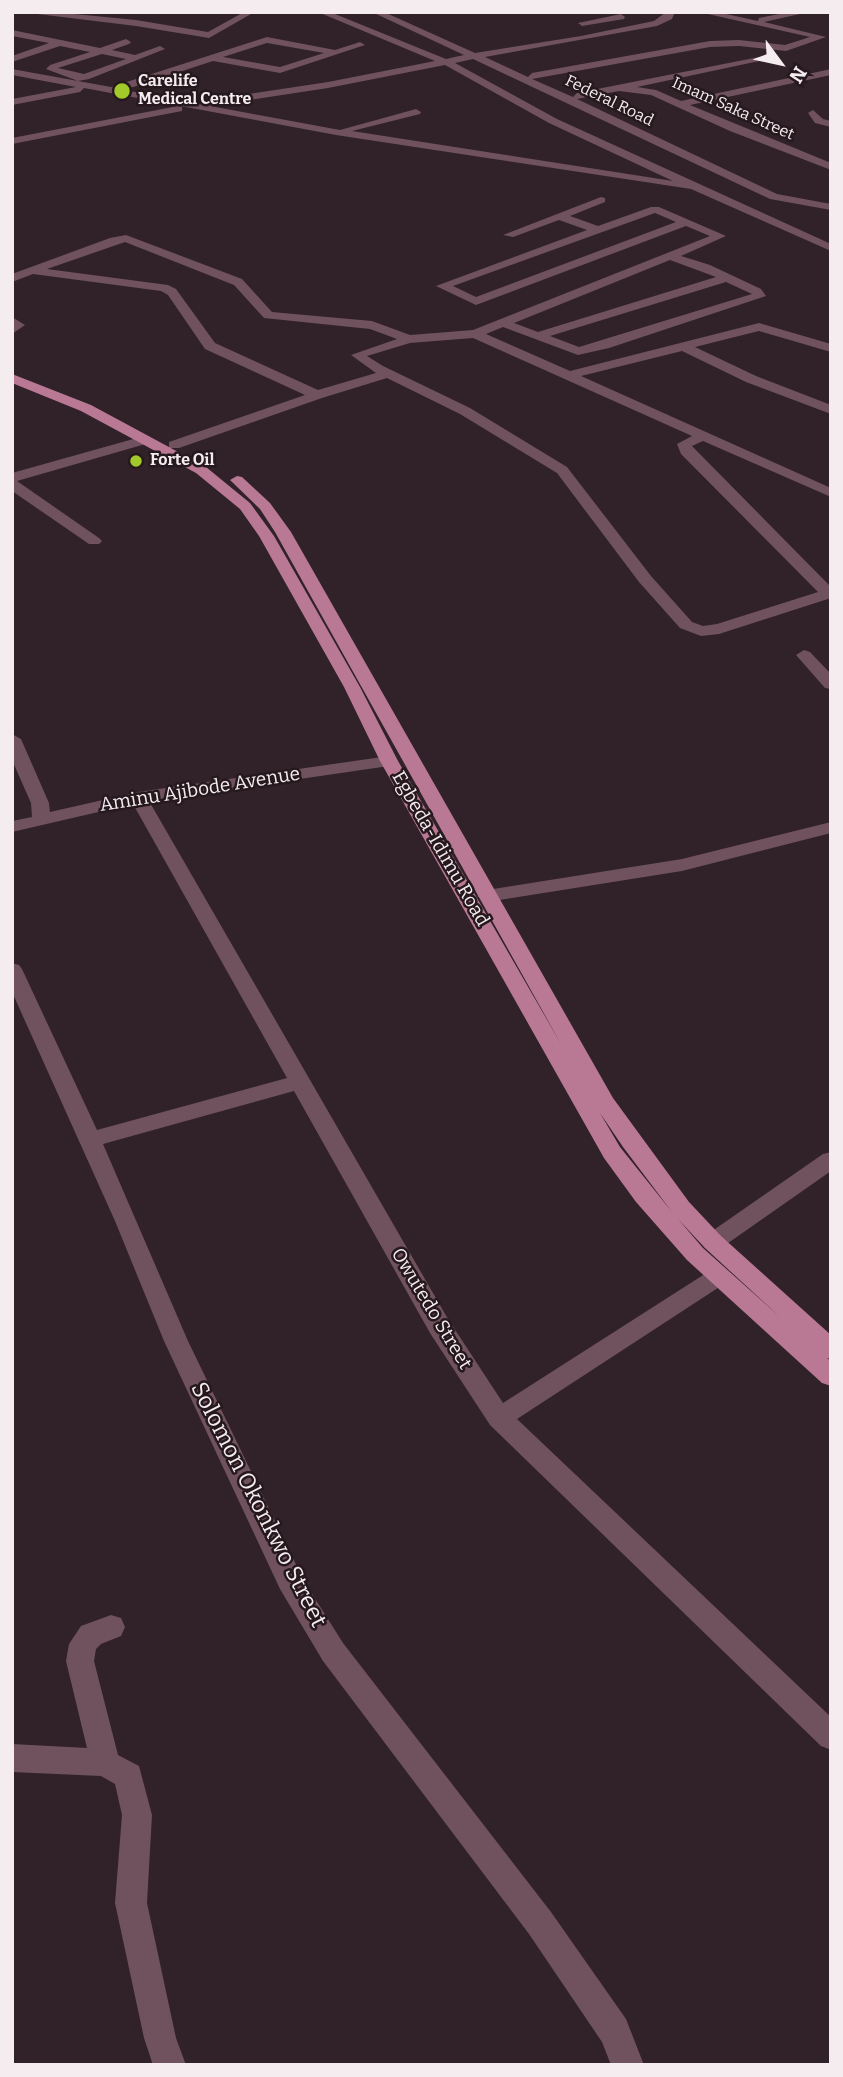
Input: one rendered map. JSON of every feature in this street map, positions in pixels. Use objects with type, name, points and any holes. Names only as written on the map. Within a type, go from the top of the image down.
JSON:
[{"type":"main road","name":"Egbeda-Idimu Road","points":[[12,369],[71,393],[174,445],[243,483],[265,506],[324,604],[611,1111],[666,1190],[713,1242],[831,1350]]},
{"type":"main road","name":"Egbeda-Idimu Road","points":[[12,378],[86,408],[201,470],[245,506],[266,536],[352,687],[389,761],[612,1152],[644,1196],[719,1276],[831,1376]]},
{"type":"street","points":[[25,12],[136,23],[209,35],[247,14]]},
{"type":"street","points":[[136,23],[156,12]]},
{"type":"street","points":[[322,12],[449,62],[553,121],[831,248]]},
{"type":"street","name":"Federal Road","points":[[376,12],[532,76],[760,182],[831,200]]},
{"type":"street","name":"Federal Road","points":[[390,12],[774,197],[831,207]]},
{"type":"street","points":[[12,141],[191,106],[641,27],[664,20],[671,12]]},
{"type":"street","points":[[703,12],[826,38]]},
{"type":"street","points":[[751,22],[805,12]]},
{"type":"street","points":[[582,23],[637,15]]},
{"type":"street","points":[[12,40],[43,29]]},
{"type":"street","points":[[12,33],[135,58]]},
{"type":"street","points":[[110,91],[288,33]]},
{"type":"street","points":[[532,76],[710,44],[739,43],[786,48],[826,38]]},
{"type":"street","points":[[267,40],[332,52]]},
{"type":"street","points":[[126,42],[51,71],[86,77],[160,49]]},
{"type":"street","points":[[13,58],[61,43]]},
{"type":"street","points":[[214,59],[280,70],[360,45]]},
{"type":"street","points":[[577,96],[759,60]]},
{"type":"street","points":[[12,72],[336,132],[653,183],[694,186]]},
{"type":"street","points":[[680,104],[831,72]]},
{"type":"street","points":[[12,102],[86,87]]},
{"type":"street","name":"Imam Saka Street","points":[[620,88],[646,90],[734,129],[831,167]]},
{"type":"street","points":[[336,132],[416,112]]},
{"type":"street","points":[[813,113],[819,121],[831,124]]},
{"type":"street","points":[[509,234],[601,200]]},
{"type":"street","points":[[674,204],[442,286],[476,301],[684,223]]},
{"type":"street","points":[[655,209],[720,236],[475,334],[409,338],[357,355],[378,369],[465,411],[562,470],[645,579],[686,625],[701,631],[719,629],[830,594],[686,451],[684,444],[701,437]]},
{"type":"street","points":[[503,323],[578,351],[760,296],[757,292],[706,268],[559,216]]},
{"type":"street","points":[[12,278],[126,238],[237,282],[268,315],[372,325],[409,338]]},
{"type":"street","points":[[30,270],[164,288],[172,292],[210,346],[317,395]]},
{"type":"street","points":[[540,335],[726,278]]},
{"type":"street","points":[[12,321],[19,325],[12,330]]},
{"type":"street","points":[[571,375],[760,327],[831,348]]},
{"type":"street","points":[[475,334],[831,494]]},
{"type":"street","points":[[685,347],[751,379],[831,410]]},
{"type":"street","points":[[174,445],[317,395],[391,373]]},
{"type":"street","points":[[12,478],[144,440]]},
{"type":"street","points":[[12,484],[94,541]]},
{"type":"street","points":[[804,655],[831,684]]},
{"type":"street","points":[[12,739],[40,803],[41,819]]},
{"type":"street","name":"Aminu Ajibode Avenue","points":[[12,827],[138,797],[389,761]]},
{"type":"street","name":"Owutedo Street","points":[[138,797],[439,1326],[499,1418],[831,1737]]},
{"type":"street","points":[[487,896],[682,865],[831,827]]},
{"type":"street","name":"Solomon Okonkwo Street","points":[[12,969],[176,1341],[294,1589],[333,1652],[540,1923],[614,2031],[628,2065]]},
{"type":"street","points":[[89,1140],[299,1082]]},
{"type":"street","points":[[713,1242],[831,1160]]},
{"type":"street","points":[[499,1418],[719,1276]]},
{"type":"street","points":[[105,1763],[80,1661],[83,1644],[91,1635],[111,1627]]},
{"type":"street","points":[[12,1758],[105,1763],[128,1776],[137,1815],[131,1903],[160,2038],[170,2065]]},
{"type":"place","name":"Carelife Medical Centre","points":[[122,91]]},
{"type":"place","name":"Forte Oil","points":[[136,461]]}]
